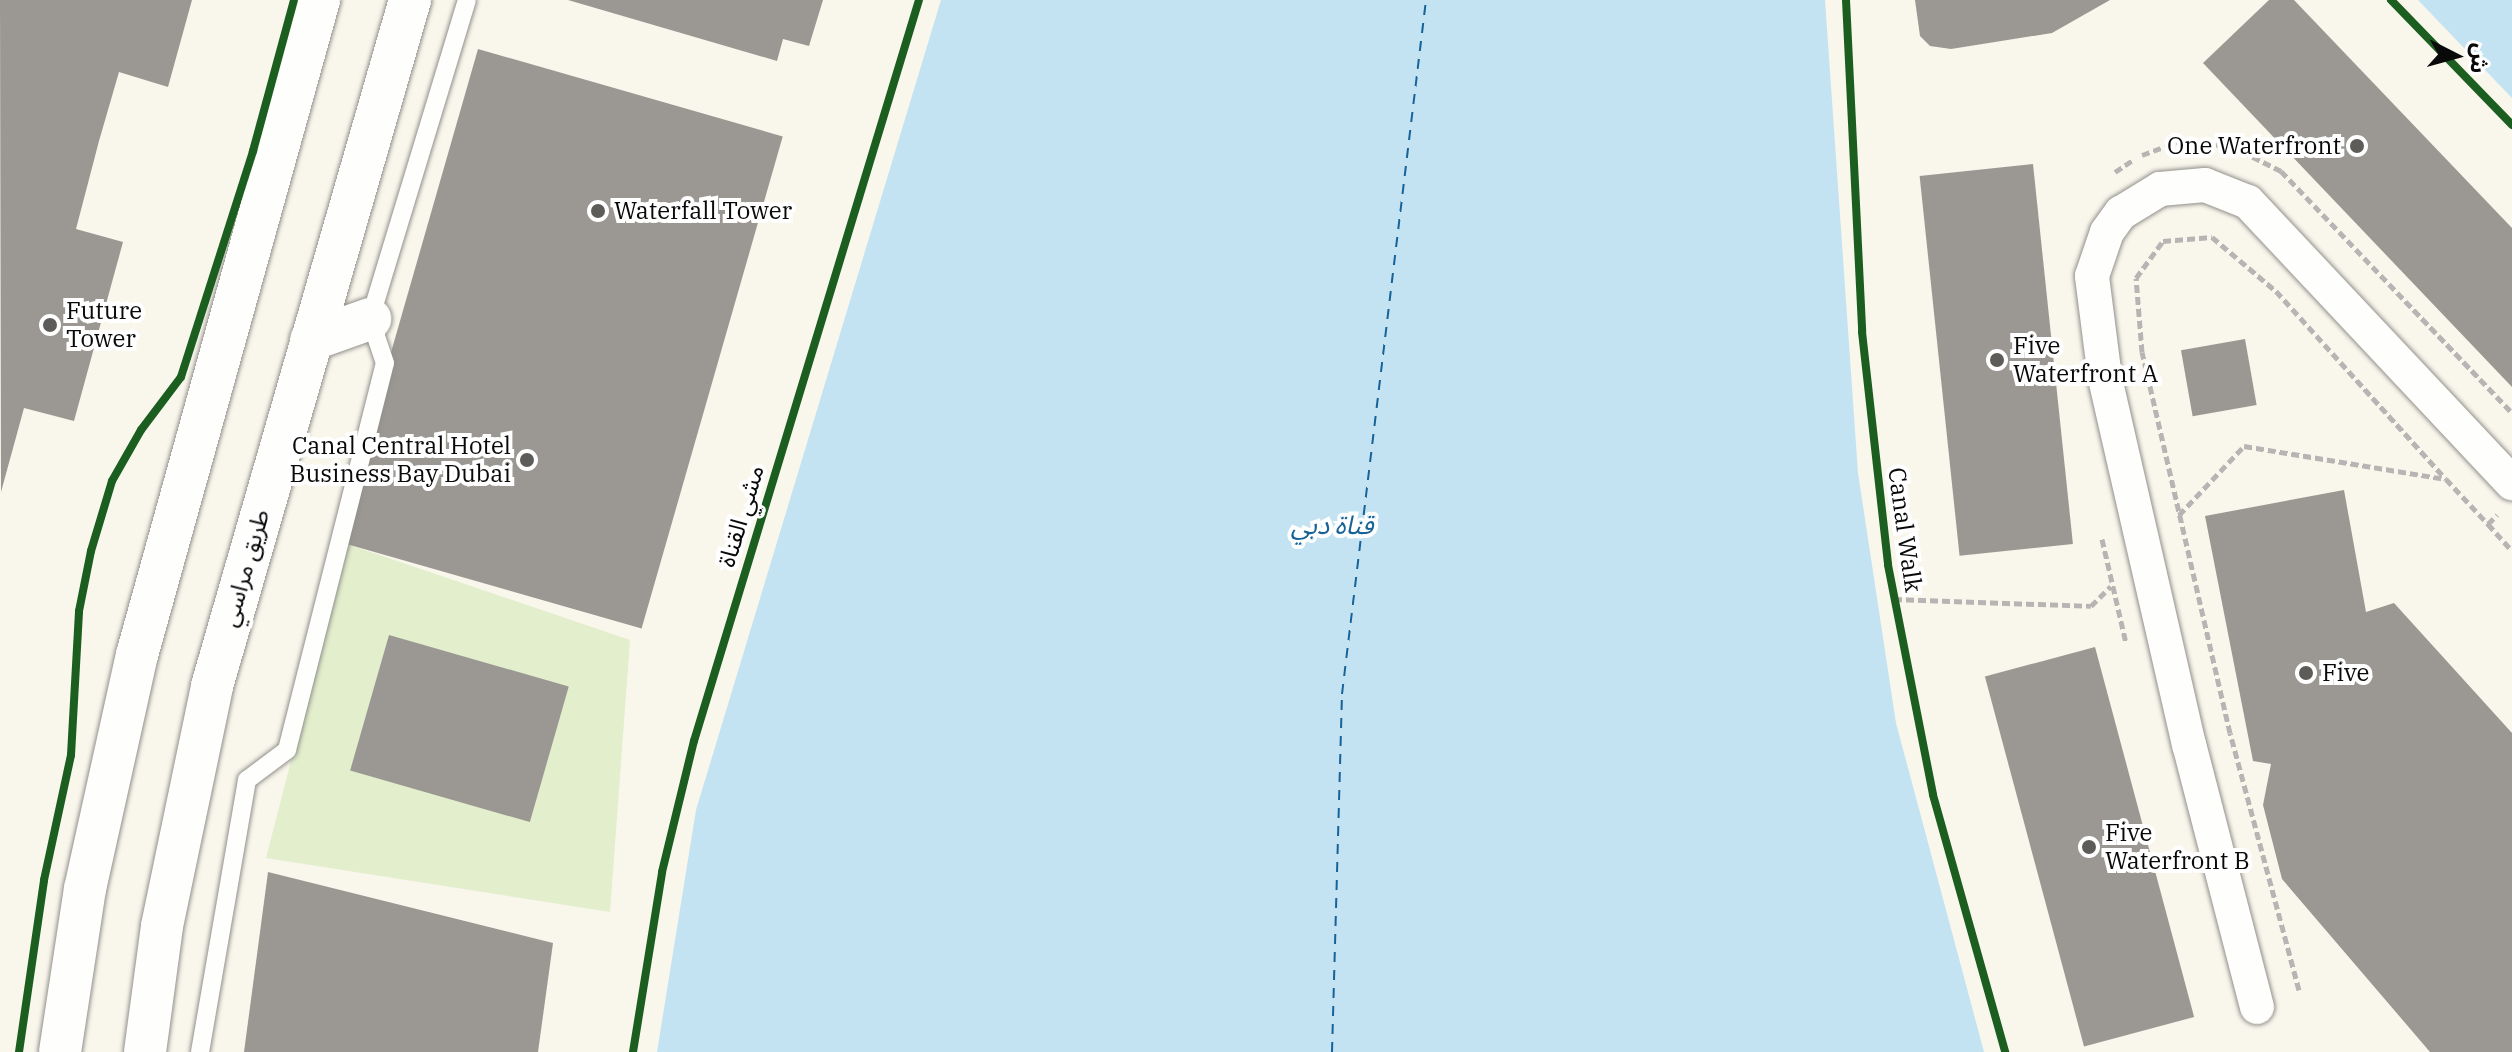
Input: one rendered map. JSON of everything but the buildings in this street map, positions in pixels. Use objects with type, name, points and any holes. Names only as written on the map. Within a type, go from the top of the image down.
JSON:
[{"type":"street","points":[[60,1052],[85,889],[137,655],[319,0]]},
{"type":"street","name":"طريق مراسي","points":[[145,1052],[162,926],[208,701],[311,340],[410,12]]},
{"type":"street","points":[[2257,1007],[2189,745],[2105,378],[2092,276],[2107,232],[2121,213],[2160,189],[2205,185],[2248,202],[2508,496]]},
{"type":"street","points":[[311,340],[370,319]]},
{"type":"lane","points":[[200,1052],[227,874],[247,780],[287,750],[385,363],[370,319],[467,0]]},
{"type":"path","points":[[2110,176],[2146,153],[2180,141],[2231,146],[2281,171],[2512,413]]},
{"type":"path","points":[[2299,990],[2230,733],[2142,352],[2136,278],[2163,241],[2212,237],[2276,291],[2512,551]]},
{"type":"path","points":[[1894,599],[2091,606],[2145,554],[2244,446],[2446,479]]},
{"type":"path","points":[[2488,524],[2508,496]]},
{"type":"path","points":[[2100,526],[2110,586],[2127,646]]},
{"type":"path","points":[[2189,745],[2230,733]]},
{"type":"green space","points":[[347,544],[630,640],[610,912],[266,858]]},
{"type":"water","name":"قناة دبي","points":[[941,0],[1825,0],[1858,473],[1896,723],[1984,1052],[657,1052],[696,810]]},
{"type":"water","points":[[2418,0],[2512,0],[2512,98]]},
{"type":"ferry route","points":[[1332,1052],[1342,694],[1426,0]]},
{"type":"cycle path","points":[[19,1052],[44,880],[71,755],[79,611],[91,551],[112,481],[141,430],[181,377],[253,151],[294,0]]},
{"type":"cycle path","name":"مشي القناة","points":[[633,1052],[662,872],[694,741],[919,0]]},
{"type":"cycle path","name":"Canal Walk","points":[[1846,0],[1862,332],[1888,565],[1933,795],[2005,1052]]},
{"type":"cycle path","points":[[2391,0],[2512,125]]},
{"type":"place","name":"One Waterfront","points":[[2357,146]]},
{"type":"place","name":"Waterfall Tower","points":[[598,211]]},
{"type":"place","name":"Future Tower","points":[[50,325]]},
{"type":"place","name":"Five Waterfront A","points":[[1997,360]]},
{"type":"place","name":"Canal Central Hotel Business Bay Dubai","points":[[527,460]]},
{"type":"place","name":"Five","points":[[2306,673]]},
{"type":"place","name":"Five Waterfront B","points":[[2089,847]]}]
